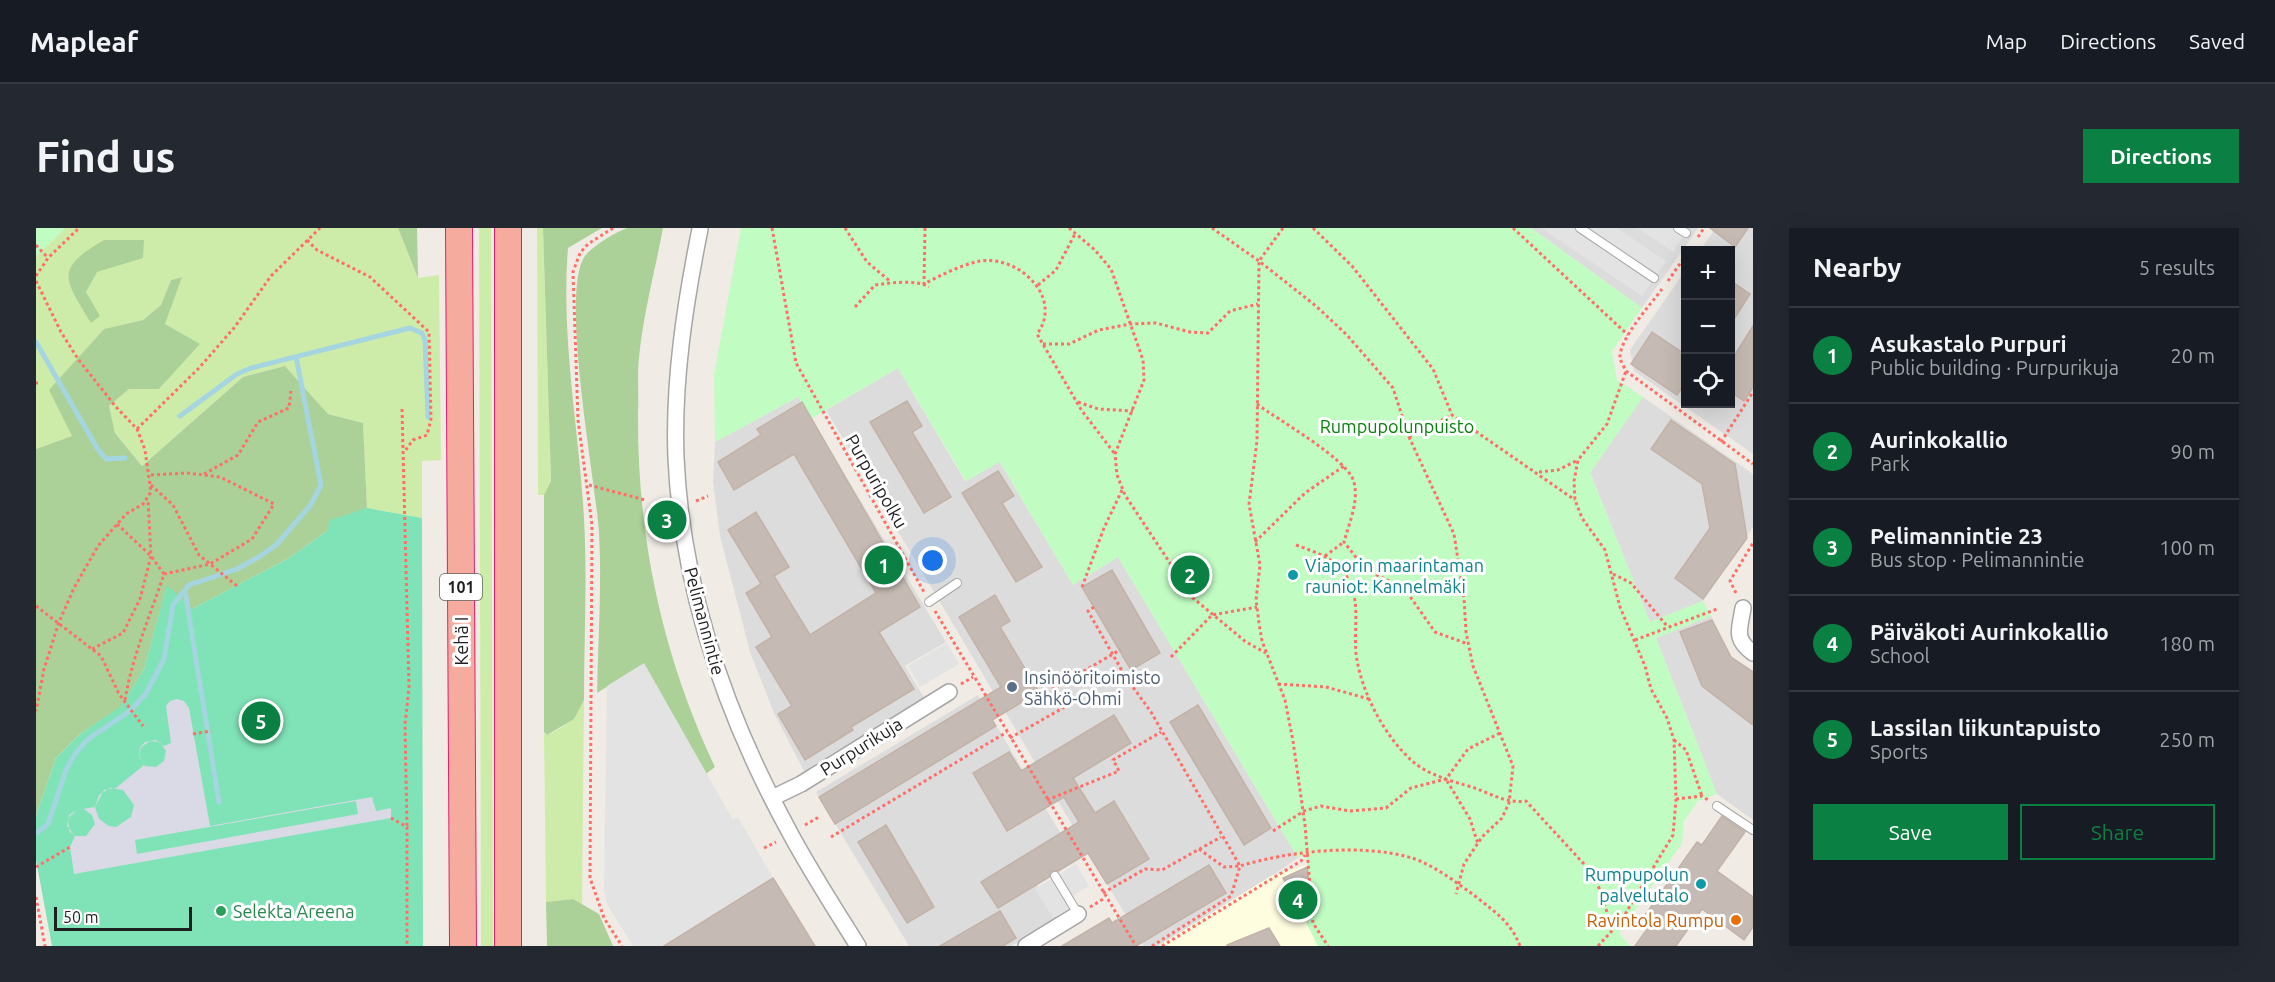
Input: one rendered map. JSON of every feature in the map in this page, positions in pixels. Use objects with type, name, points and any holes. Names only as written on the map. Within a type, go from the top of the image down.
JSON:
[{"type":"highway","name":"Kehä I","points":[[459,228],[463,946]]},
{"type":"highway","points":[[508,228],[508,946]]},
{"type":"street","name":"Pelimannintie","points":[[700,229],[681,334],[676,458],[683,529],[699,605],[716,668],[772,798],[790,834],[858,946]]},
{"type":"street","points":[[1743,608],[1739,637],[1743,645],[1753,653]]},
{"type":"street","name":"Purpurikuja","points":[[772,798],[801,784],[950,692]]},
{"type":"street","points":[[1026,946],[1078,914]]},
{"type":"lane","points":[[1581,228],[1654,278]]},
{"type":"lane","points":[[1678,228],[1686,233]]},
{"type":"lane","points":[[929,602],[957,583]]},
{"type":"lane","points":[[1717,806],[1753,830]]},
{"type":"lane","points":[[1055,876],[1078,914]]},
{"type":"path","points":[[36,276],[48,258],[79,228]]},
{"type":"path","points":[[137,429],[198,369],[234,328],[271,276],[320,228]]},
{"type":"path","points":[[613,228],[588,244],[580,253],[573,272],[578,420],[592,525],[590,878],[604,918],[622,946]]},
{"type":"path","name":"Purpuripolku","points":[[772,228],[796,363],[814,399],[929,602],[1137,946]]},
{"type":"path","points":[[845,228],[867,262],[891,282]]},
{"type":"path","points":[[924,284],[925,228]]},
{"type":"path","points":[[1069,228],[1111,269],[1143,360],[1144,380],[1133,411],[1121,433],[1115,454],[1117,475],[1123,488],[1193,598],[1246,642],[1266,653]]},
{"type":"path","points":[[1212,228],[1259,261],[1347,335],[1393,388],[1409,436],[1454,534],[1468,644],[1473,666],[1514,766],[1509,803],[1502,818],[1478,844],[1464,864],[1456,894]]},
{"type":"path","points":[[1283,228],[1259,261],[1257,441],[1249,504],[1260,565],[1257,607],[1266,653],[1287,710],[1304,811],[1313,923],[1328,946]]},
{"type":"path","points":[[1313,228],[1352,266],[1433,369],[1452,415],[1575,500]]},
{"type":"path","points":[[1513,228],[1628,335]]},
{"type":"path","points":[[1038,285],[1056,270],[1075,234]]},
{"type":"path","points":[[307,240],[317,250],[370,277],[429,332],[431,419],[427,435],[413,440],[405,451]]},
{"type":"path","points":[[36,245],[48,258]]},
{"type":"path","points":[[855,307],[874,285],[891,282],[924,284],[974,264],[995,261],[1022,271],[1038,285],[1045,306],[1044,324],[1037,334],[1076,401],[1115,454]]},
{"type":"path","points":[[1681,262],[1628,335],[1620,358],[1626,371],[1753,464]]},
{"type":"path","points":[[36,281],[61,332],[78,359],[116,407],[137,429],[151,475],[152,492],[117,524],[98,546],[74,588],[59,622],[44,669],[36,711]]},
{"type":"path","points":[[924,284],[929,287]]},
{"type":"path","points":[[1043,344],[1069,344],[1099,330],[1130,324],[1156,323],[1190,332],[1208,333],[1230,311],[1257,304]]},
{"type":"path","points":[[1538,473],[1558,470],[1578,460],[1607,424],[1626,371]]},
{"type":"path","points":[[202,475],[238,455],[258,422],[289,408],[291,391]]},
{"type":"path","points":[[1720,442],[1753,392]]},
{"type":"path","points":[[1076,401],[1098,409],[1133,411]]},
{"type":"path","points":[[1256,403],[1318,445],[1344,466],[1354,481],[1355,500],[1344,542],[1325,556]]},
{"type":"path","points":[[402,409],[405,451],[409,687],[405,725],[407,946]]},
{"type":"path","points":[[1409,436],[1452,415]]},
{"type":"path","points":[[1578,460],[1574,481],[1575,500],[1582,518],[1605,550],[1620,607],[1635,640],[1651,689],[1667,718],[1674,740],[1676,799],[1673,836],[1641,891],[1613,930],[1598,946]]},
{"type":"path","points":[[1255,542],[1305,493],[1344,466]]},
{"type":"path","points":[[151,475],[220,477],[274,504],[252,539],[210,564],[164,574]]},
{"type":"path","points":[[151,485],[173,506],[199,555],[237,586]]},
{"type":"path","points":[[588,485],[645,500]]},
{"type":"path","points":[[1082,587],[1104,528],[1123,488]]},
{"type":"path","points":[[92,649],[123,633],[140,599],[151,556],[147,498]]},
{"type":"path","points":[[117,524],[151,556],[164,574]]},
{"type":"path","points":[[1344,542],[1366,570],[1404,588],[1435,632],[1468,644]]},
{"type":"path","points":[[1743,608],[1730,581],[1753,543]]},
{"type":"path","points":[[1296,545],[1331,558],[1348,578],[1356,601],[1357,660],[1369,699],[1393,740],[1413,761],[1446,779],[1487,791],[1509,803],[1526,801],[1595,876],[1613,930]]},
{"type":"path","points":[[125,700],[130,670],[164,574]]},
{"type":"path","points":[[1613,574],[1630,583],[1667,627]]},
{"type":"path","points":[[36,606],[101,656],[119,694],[142,726]]},
{"type":"path","points":[[1094,607],[1088,611],[1240,866],[1232,896],[1152,946]]},
{"type":"path","points":[[1171,657],[1212,615],[1257,607]]},
{"type":"path","points":[[1635,640],[1717,609]]},
{"type":"path","points":[[1010,738],[1063,708],[1051,690],[1120,650]]},
{"type":"path","points":[[1278,684],[1326,687],[1369,699]]},
{"type":"path","points":[[193,734],[209,731]]},
{"type":"path","points":[[831,837],[1007,732]]},
{"type":"path","points":[[1047,800],[1119,771],[1113,760],[1161,732]]},
{"type":"path","points":[[1273,831],[1304,811],[1321,806],[1350,811],[1386,808],[1411,788],[1446,779],[1468,748],[1500,733]]},
{"type":"path","points":[[1674,740],[1686,750],[1702,796],[1717,806]]},
{"type":"path","points":[[1446,779],[1470,819],[1478,844]]},
{"type":"path","points":[[1676,799],[1702,796]]},
{"type":"path","points":[[391,818],[407,827]]},
{"type":"path","points":[[1103,893],[1145,869],[1162,870],[1222,837]]},
{"type":"path","points":[[36,867],[70,847]]},
{"type":"path","points":[[1199,849],[1224,867],[1240,866],[1280,855],[1358,850],[1413,859],[1459,884],[1514,929],[1520,946]]},
{"type":"path","points":[[1162,946],[1301,861],[1306,854]]},
{"type":"path","points":[[36,897],[45,946]]},
{"type":"shaded area","points":[[1531,228],[1698,228],[1685,246],[1681,246],[1681,252],[1642,308]]},
{"type":"shaded area","points":[[1541,228],[1617,228],[1666,261],[1642,296]]},
{"type":"shaded area","points":[[1637,228],[1689,228],[1673,252]]},
{"type":"shaded area","points":[[1716,228],[1753,228],[1753,454],[1687,408],[1735,408],[1735,246],[1703,246]]},
{"type":"shaded area","points":[[1681,277],[1681,404],[1634,371],[1630,350]]},
{"type":"shaded area","points":[[898,368],[965,481],[999,461],[1073,585],[1118,557],[1298,858],[1272,876],[1314,946],[1144,946],[826,410]]},
{"type":"shaded area","points":[[798,397],[946,642],[905,666],[926,701],[805,773],[774,713],[750,652],[720,536],[713,482],[715,442]]},
{"type":"shaded area","points":[[1643,397],[1753,474],[1753,527],[1703,601],[1650,622],[1590,472]]},
{"type":"shaded area","points":[[1711,616],[1731,657],[1753,672],[1753,820],[1717,794],[1656,638]]},
{"type":"shaded area","points":[[947,643],[959,664],[920,687],[908,666]]},
{"type":"shaded area","points":[[644,663],[733,820],[738,817],[773,878],[664,946],[633,946],[607,904],[604,890],[607,686]]},
{"type":"shaded area","points":[[978,695],[1077,861],[1037,885],[1057,919],[1011,946],[909,946],[816,792]]},
{"type":"shaded area","points":[[177,699],[184,701],[189,708],[210,826],[372,797],[376,811],[391,808],[391,818],[74,874],[70,847],[74,834],[86,836],[95,824],[92,815],[84,809],[77,810],[95,807],[99,819],[109,826],[116,827],[131,817],[134,805],[123,790],[113,788],[144,765],[142,762],[145,766],[156,767],[164,761],[166,751],[161,744],[164,746],[171,743],[166,706],[170,701]],"holes":[[[356,801],[358,814],[137,854],[135,840]]]},
{"type":"shaded area","points":[[1076,864],[1089,886],[1069,898],[1073,905],[1053,918],[1035,889]]},
{"type":"shaded area","points":[[1307,865],[1469,946],[1158,946],[1271,876]]},
{"type":"green space","points":[[36,228],[65,228],[36,256]]},
{"type":"green space","points":[[65,228],[398,228],[418,278],[439,275],[441,460],[422,461],[422,518],[367,508],[363,423],[328,414],[285,366],[243,377],[142,466],[115,433],[109,406],[129,389],[159,389],[199,344],[165,324],[181,277],[171,280],[161,305],[143,320],[104,329],[50,390],[72,436],[36,449],[36,256]]},
{"type":"green space","points":[[398,228],[417,228],[418,278]]},
{"type":"green space","points":[[479,228],[491,228],[493,946],[481,946]]},
{"type":"green space","points":[[537,228],[543,228],[551,482],[544,495],[538,495]]},
{"type":"green space","points":[[543,228],[602,228],[568,248],[566,280],[568,344],[584,527],[586,577],[584,700],[574,719],[547,735],[544,732],[544,495],[551,481]]},
{"type":"green space","points":[[627,228],[663,228],[643,326],[638,365],[642,505],[656,594],[667,638],[696,725],[715,767],[706,774],[644,664],[597,693],[600,553],[577,346],[578,276],[585,256],[604,240]]},
{"type":"green space","name":"Rumpupolunpuisto","points":[[741,228],[1531,228],[1642,308],[1612,351],[1617,380],[1643,397],[1590,473],[1650,622],[1703,601],[1711,616],[1656,638],[1717,794],[1698,801],[1684,821],[1682,843],[1619,933],[1630,946],[1318,946],[1289,889],[1310,889],[1306,854],[1298,858],[1118,557],[1073,585],[1000,462],[966,481],[898,368],[812,418],[798,397],[715,442],[714,375]]},
{"type":"green space","points":[[104,240],[144,240],[143,258],[97,272],[86,292],[100,316],[91,323],[70,285],[69,276],[71,267],[77,259]]},
{"type":"green space","points":[[182,277],[165,324],[200,344],[159,389],[129,389],[109,406],[115,433],[142,466],[243,377],[285,366],[328,414],[363,423],[367,508],[380,523],[327,531],[289,558],[192,609],[167,586],[144,669],[120,708],[80,734],[56,758],[36,816],[36,449],[72,436],[49,390],[104,329],[143,320],[161,305],[171,280]]},
{"type":"green space","points":[[367,508],[422,518],[423,946],[52,946],[36,860],[36,816],[56,758],[80,734],[120,707],[144,669],[167,585],[192,609],[289,558],[327,531],[330,520]]},
{"type":"green space","points":[[584,700],[582,905],[573,899],[546,902],[544,733],[547,735],[564,725],[573,717]]},
{"type":"green space","points":[[573,899],[599,914],[613,946],[547,946],[546,902]]},
{"type":"building","points":[[1710,228],[1748,228],[1734,246]]},
{"type":"building","points":[[1735,284],[1750,294],[1735,318]]},
{"type":"building","points":[[1753,326],[1753,387],[1744,401],[1735,395],[1735,355]]},
{"type":"building","points":[[1652,332],[1681,352],[1681,389],[1677,395],[1631,364]]},
{"type":"building","points":[[907,401],[922,426],[912,432],[951,497],[924,513],[870,422]]},
{"type":"building","points":[[802,402],[920,607],[879,632],[914,689],[851,727],[853,730],[805,760],[778,714],[792,706],[756,647],[772,637],[746,593],[761,584],[728,530],[756,512],[789,567],[774,576],[810,635],[876,593],[794,454],[734,490],[718,462],[761,435],[757,429]]},
{"type":"building","points":[[1671,420],[1735,464],[1747,538],[1703,599],[1675,578],[1710,528],[1702,484],[1651,449]]},
{"type":"building","points":[[998,471],[1014,496],[1002,503],[1042,567],[1016,582],[962,493]]},
{"type":"building","points":[[1112,570],[1160,653],[1131,670],[1082,587]]},
{"type":"building","points":[[995,595],[1010,621],[1000,627],[1039,692],[992,720],[996,726],[835,824],[819,797],[1001,687],[959,617]]},
{"type":"building","points":[[1712,620],[1731,657],[1753,672],[1753,725],[1702,686],[1680,632]]},
{"type":"building","points":[[1198,705],[1271,828],[1244,845],[1170,722]]},
{"type":"building","points":[[1114,715],[1131,743],[1073,778],[1095,813],[1114,801],[1149,859],[1107,884],[1088,853],[1058,871],[1051,871],[1049,877],[998,908],[981,882],[1079,822],[1064,797],[1007,831],[973,773],[1009,752],[1021,771]]},
{"type":"building","name":"Rumpupolun palvelutalo","points":[[1722,816],[1745,832],[1717,871],[1753,897],[1753,927],[1744,940],[1702,909],[1676,946],[1635,946],[1653,921],[1645,915],[1697,842],[1702,845]]},
{"type":"building","points":[[886,825],[934,907],[907,923],[858,842]]},
{"type":"building","points":[[1209,865],[1226,893],[1136,946],[1062,946],[1109,918],[1112,923]]},
{"type":"building","points":[[1307,867],[1310,889],[1289,889],[1283,878]]},
{"type":"building","points":[[773,878],[815,946],[664,946]]},
{"type":"building","points":[[1000,911],[1016,938],[1003,946],[940,946]]},
{"type":"building","points":[[1269,928],[1280,946],[1227,946],[1227,945]]},
{"type":"waterway","points":[[180,416],[237,374],[251,368],[410,328],[422,333],[425,340],[428,417]]},
{"type":"waterway","points":[[36,342],[97,448],[106,459],[125,458]]},
{"type":"waterway","points":[[38,832],[48,824],[66,770],[75,754],[87,740],[131,710],[145,695],[164,659],[173,605],[189,585],[237,569],[259,557],[276,545],[310,506],[321,485],[296,357]]},
{"type":"waterway","points":[[185,591],[219,802]]},
{"type":"place","name":"Pelimannintie 23","points":[[667,520]]},
{"type":"place","name":"Asukastalo Purpuri","points":[[884,565]]},
{"type":"place","name":"Aurinkokallio","points":[[1190,575]]},
{"type":"place","name":"Viaporin maarintaman rauniot: Kannelmäki","points":[[1293,575]]},
{"type":"place","name":"Insinööritoimisto Sähkö-Ohmi","points":[[1012,687]]},
{"type":"place","name":"Lassilan liikuntapuisto","points":[[261,721]]},
{"type":"place","name":"Rumpupolun palvelutalo","points":[[1701,884]]},
{"type":"place","name":"Päiväkoti Aurinkokallio","points":[[1298,900]]},
{"type":"place","name":"Selekta Areena","points":[[221,911]]},
{"type":"place","name":"Ravintola Rumpu","points":[[1736,920]]}]
